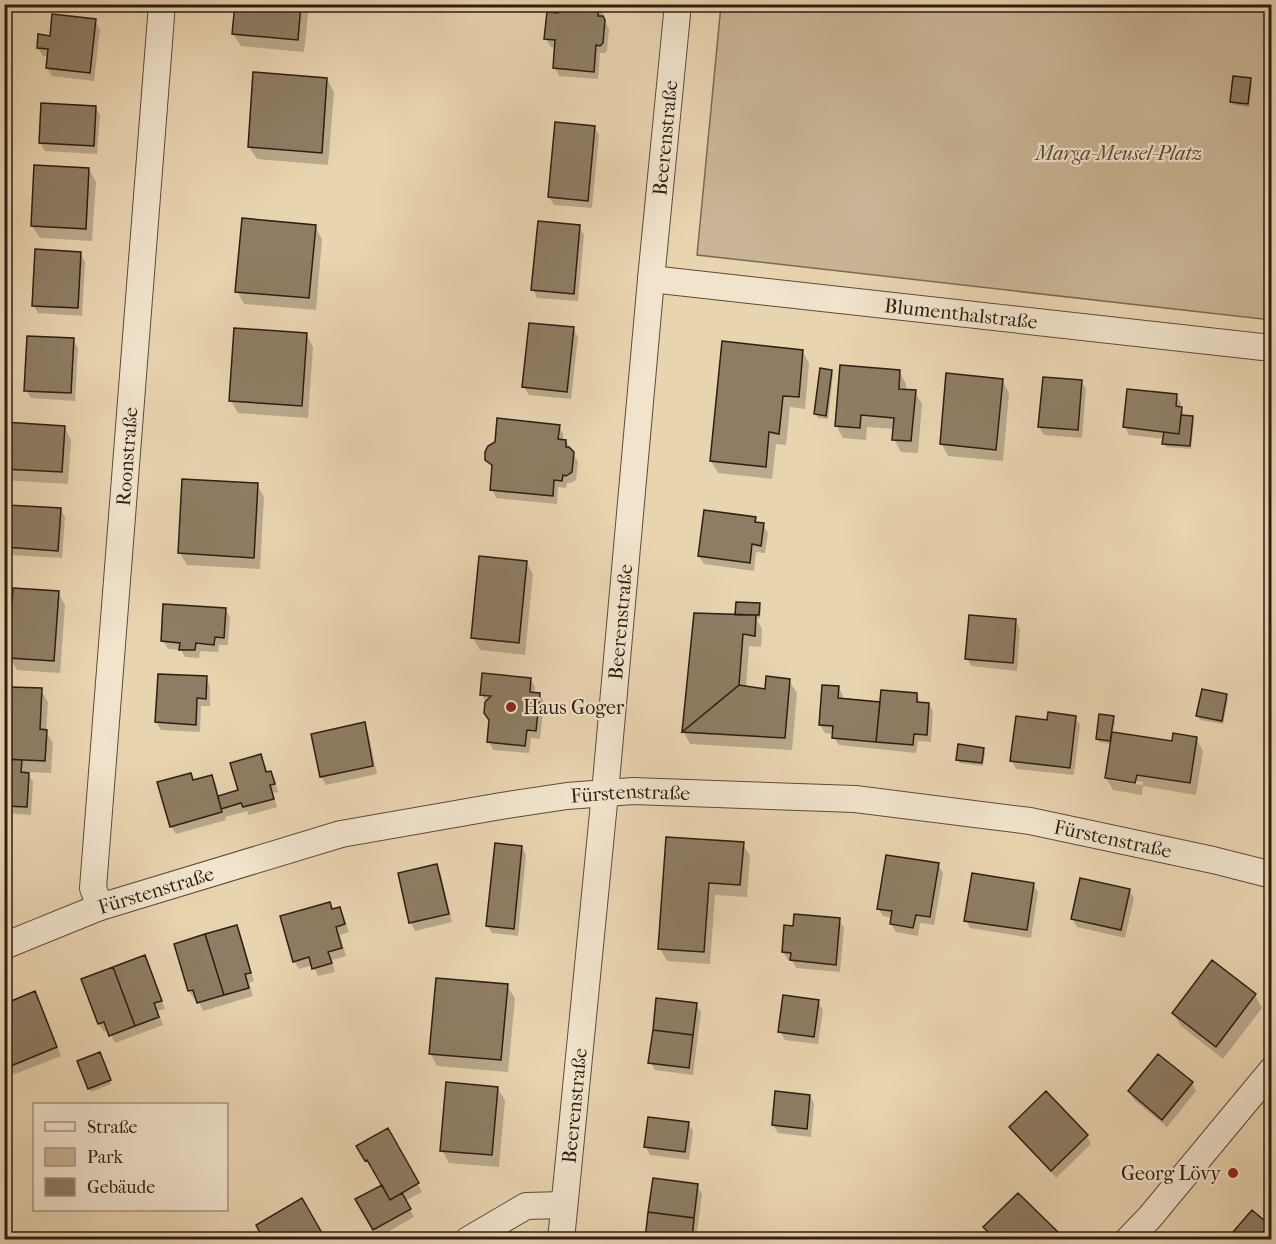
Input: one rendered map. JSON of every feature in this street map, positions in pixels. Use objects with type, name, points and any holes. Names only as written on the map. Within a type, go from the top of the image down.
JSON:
[{"type":"street","name":"Roonstraße","points":[[100,907],[93,888],[162,4]]},
{"type":"street","name":"Beerenstraße","points":[[561,1239],[678,4]]},
{"type":"street","name":"Blumenthalstraße","points":[[651,279],[1272,348]]},
{"type":"street","name":"Fürstenstraße","points":[[4,946],[100,907],[341,834],[567,796],[633,791],[855,799],[1030,821],[1272,875]]},
{"type":"street","points":[[1128,1239],[1150,1217],[1272,1070]]},
{"type":"street","points":[[468,1239],[526,1206],[564,1205]]},
{"type":"green space","name":"Marga-Meusel-Platz","points":[[721,5],[1271,5],[1271,320],[697,255]]},
{"type":"building","points":[[235,4],[301,4],[298,40],[232,34]]},
{"type":"building","points":[[558,4],[599,4],[598,16],[603,16],[605,20],[603,43],[600,46],[596,45],[594,72],[553,68],[555,40],[544,39],[547,12],[558,13]]},
{"type":"building","points":[[52,14],[96,19],[90,73],[46,68],[48,49],[37,48],[38,34],[50,36]]},
{"type":"building","points":[[253,72],[327,78],[322,153],[248,147]]},
{"type":"building","points":[[1233,76],[1251,78],[1248,104],[1230,102]]},
{"type":"building","points":[[41,103],[96,106],[94,146],[39,143]]},
{"type":"building","points":[[555,122],[595,126],[588,201],[548,197]]},
{"type":"building","points":[[34,165],[89,168],[86,229],[31,226]]},
{"type":"building","points":[[242,218],[316,225],[309,298],[235,292]]},
{"type":"building","points":[[538,221],[580,225],[574,294],[531,290]]},
{"type":"building","points":[[35,249],[81,252],[78,308],[32,306]]},
{"type":"building","points":[[529,323],[574,327],[567,392],[522,387]]},
{"type":"building","points":[[234,328],[307,333],[302,406],[229,401]]},
{"type":"building","points":[[27,336],[74,338],[71,393],[24,391]]},
{"type":"building","points":[[722,341],[803,350],[799,397],[783,396],[779,434],[769,432],[766,467],[710,461]]},
{"type":"building","points":[[840,365],[900,370],[899,389],[916,390],[911,441],[892,440],[894,418],[861,415],[860,428],[835,426]]},
{"type":"building","points":[[820,368],[832,370],[826,416],[814,414]]},
{"type":"building","points":[[946,373],[1003,379],[996,450],[940,444]]},
{"type":"building","points":[[1043,377],[1082,380],[1078,430],[1038,427]]},
{"type":"building","points":[[1127,389],[1177,394],[1176,406],[1182,407],[1179,434],[1123,427]]},
{"type":"building","points":[[1181,415],[1193,416],[1190,446],[1162,444],[1164,432],[1179,434]]},
{"type":"building","points":[[497,418],[560,425],[558,439],[566,440],[566,447],[574,452],[572,472],[566,476],[563,475],[562,481],[554,480],[553,496],[490,490],[492,465],[485,460],[485,452],[488,446],[495,442]]},
{"type":"building","points":[[4,422],[65,426],[62,472],[4,469]]},
{"type":"building","points":[[182,479],[258,483],[254,558],[178,553]]},
{"type":"building","points":[[7,505],[61,508],[58,551],[4,547]]},
{"type":"building","points":[[704,510],[756,517],[755,522],[764,523],[761,546],[752,544],[750,563],[698,556]]},
{"type":"building","points":[[479,556],[527,561],[519,643],[471,638]]},
{"type":"building","points":[[13,588],[59,591],[54,661],[8,658],[10,640],[4,640],[4,604],[12,604]]},
{"type":"building","points":[[736,602],[760,603],[759,615],[735,615]]},
{"type":"building","points":[[163,604],[226,608],[224,638],[215,637],[214,645],[196,643],[195,650],[179,650],[180,643],[161,641]]},
{"type":"building","points":[[694,613],[756,615],[755,636],[743,634],[739,685],[682,732]]},
{"type":"building","points":[[969,615],[1016,619],[1013,663],[965,659]]},
{"type":"building","name":"Haus Goger","points":[[482,673],[531,678],[530,692],[540,693],[536,731],[527,730],[525,746],[487,742],[489,720],[484,713],[485,702],[491,696],[480,695]]},
{"type":"building","points":[[158,674],[207,676],[206,699],[197,698],[196,725],[155,722]]},
{"type":"building","points":[[766,676],[790,679],[785,738],[682,732],[739,685],[765,689]]},
{"type":"building","points":[[822,685],[839,686],[838,698],[880,702],[876,742],[832,738],[833,726],[819,725]]},
{"type":"building","points":[[10,687],[42,688],[40,729],[47,730],[45,761],[4,759],[4,700],[9,700]]},
{"type":"building","points":[[1202,689],[1227,694],[1222,721],[1196,716]]},
{"type":"building","points":[[881,690],[917,693],[917,702],[929,703],[927,735],[914,734],[913,745],[876,742]]},
{"type":"building","points":[[1048,712],[1076,716],[1070,768],[1010,761],[1016,716],[1047,720]]},
{"type":"building","points":[[1099,714],[1114,716],[1110,741],[1096,739]]},
{"type":"building","points":[[365,722],[373,766],[320,777],[311,734]]},
{"type":"building","points":[[1112,732],[1172,741],[1173,733],[1197,737],[1190,783],[1137,775],[1135,783],[1105,778]]},
{"type":"building","points":[[958,744],[984,748],[982,763],[956,760]]},
{"type":"building","points":[[261,754],[266,772],[271,771],[275,784],[270,785],[274,799],[243,807],[241,803],[221,809],[218,796],[238,790],[230,763]]},
{"type":"building","points":[[4,759],[22,760],[21,772],[29,773],[27,807],[4,806]]},
{"type":"building","points":[[191,773],[193,780],[212,775],[222,812],[170,827],[157,782]]},
{"type":"building","points":[[666,837],[744,842],[740,885],[709,883],[704,952],[658,949]]},
{"type":"building","points":[[495,843],[522,846],[514,929],[486,926]]},
{"type":"building","points":[[886,855],[939,863],[930,917],[916,915],[913,928],[890,924],[892,911],[877,909]]},
{"type":"building","points":[[437,864],[449,914],[409,923],[398,873]]},
{"type":"building","points":[[972,873],[1034,883],[1027,930],[964,921]]},
{"type":"building","points":[[1080,878],[1130,889],[1121,930],[1071,919]]},
{"type":"building","points":[[330,902],[332,909],[340,907],[345,924],[336,927],[342,948],[328,952],[332,963],[312,969],[309,957],[293,962],[280,916]]},
{"type":"building","points":[[794,914],[840,918],[836,965],[790,960],[791,953],[782,952],[784,925],[793,926]]},
{"type":"building","points":[[237,925],[251,973],[245,974],[249,988],[224,995],[205,934]]},
{"type":"building","points":[[205,934],[224,995],[197,1003],[193,990],[188,991],[174,944]]},
{"type":"building","points":[[145,955],[162,1001],[154,1003],[159,1017],[135,1026],[113,967]]},
{"type":"building","points":[[1212,960],[1256,994],[1216,1047],[1172,1013]]},
{"type":"building","points":[[113,967],[135,1026],[109,1036],[104,1022],[98,1024],[81,979]]},
{"type":"building","points":[[436,978],[508,984],[501,1060],[429,1054]]},
{"type":"building","points":[[35,991],[57,1047],[6,1068],[4,1064],[4,1004]]},
{"type":"building","points":[[783,995],[819,1000],[814,1037],[778,1032]]},
{"type":"building","points":[[656,998],[697,1003],[693,1035],[653,1030]]},
{"type":"building","points":[[653,1030],[693,1035],[689,1068],[648,1063]]},
{"type":"building","points":[[100,1052],[111,1080],[88,1089],[77,1061]]},
{"type":"building","points":[[1158,1054],[1193,1082],[1162,1120],[1128,1091]]},
{"type":"building","points":[[446,1082],[498,1087],[492,1155],[440,1151]]},
{"type":"building","points":[[775,1091],[810,1095],[807,1129],[772,1125]]},
{"type":"building","points":[[1046,1091],[1088,1135],[1051,1171],[1009,1127]]},
{"type":"building","points":[[648,1117],[689,1122],[685,1152],[644,1147]]},
{"type":"building","points":[[388,1128],[419,1183],[390,1200],[367,1160],[365,1161],[356,1146]]},
{"type":"building","points":[[4,1137],[9,1150],[4,1152]]},
{"type":"building","points":[[653,1178],[698,1184],[694,1218],[648,1212]]},
{"type":"building","points":[[382,1185],[390,1200],[402,1193],[411,1209],[373,1230],[355,1199]]},
{"type":"building","points":[[1018,1193],[1059,1233],[1052,1240],[996,1240],[983,1227]]},
{"type":"building","points":[[302,1198],[326,1240],[264,1240],[256,1225]]},
{"type":"building","points":[[1252,1210],[1272,1227],[1272,1240],[1226,1240]]},
{"type":"building","points":[[648,1212],[694,1218],[692,1240],[645,1240]]},
{"type":"place","name":"Haus Goger","points":[[511,707]]},
{"type":"place","name":"Georg Lövy","points":[[1233,1173]]}]
